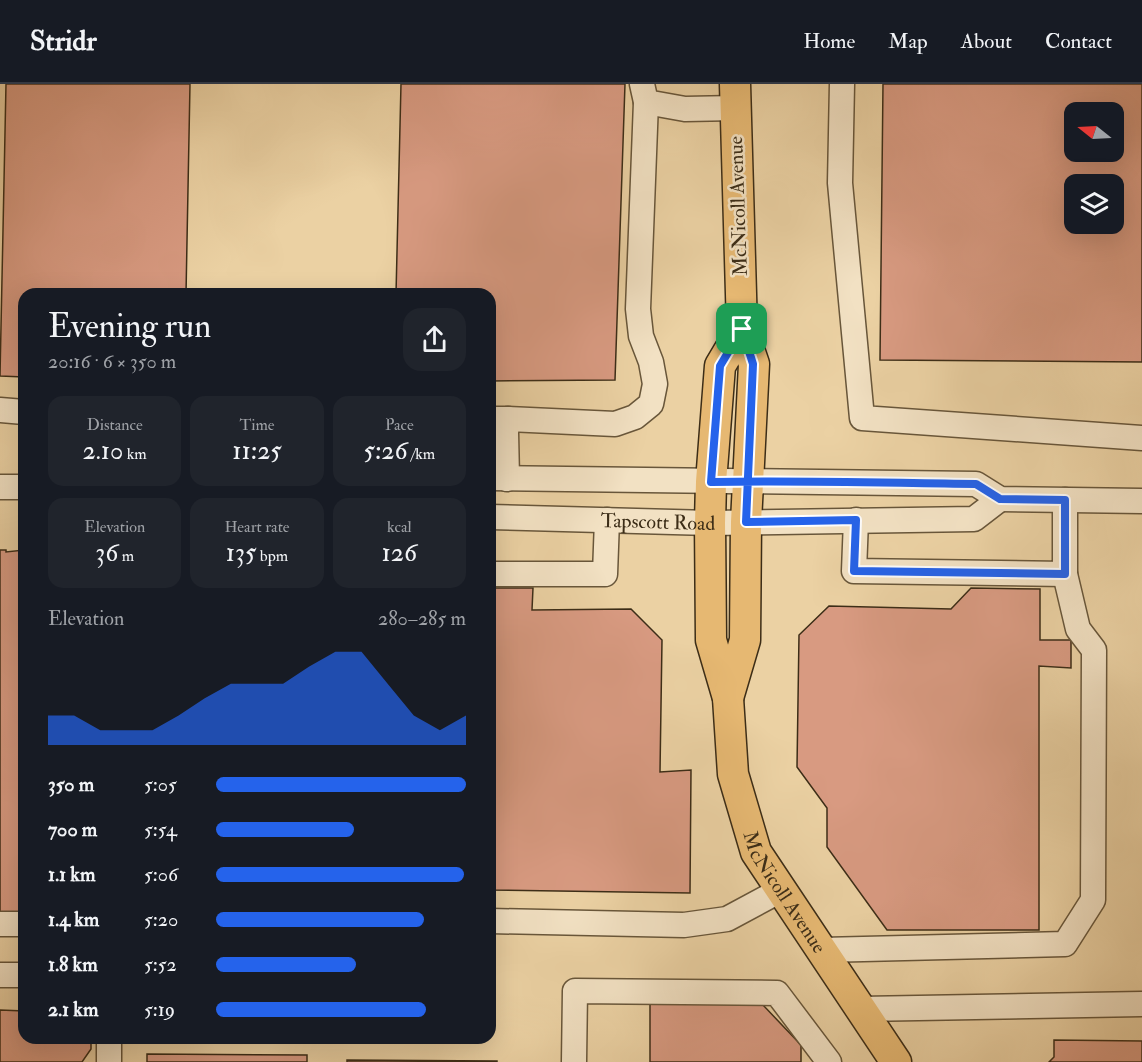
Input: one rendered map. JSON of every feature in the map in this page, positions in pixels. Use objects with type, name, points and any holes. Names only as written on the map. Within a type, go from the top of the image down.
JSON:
[{"type":"main road","name":"McNicoll Avenue","points":[[728,698],[745,640],[746,522],[753,364],[742,329],[735,96]]},
{"type":"main road","name":"McNicoll Avenue","points":[[742,329],[720,366],[710,523],[711,640],[728,698],[733,774],[756,852],[861,1009],[891,1060]]},
{"type":"street","points":[[842,84],[840,183],[862,418],[1142,438]]},
{"type":"street","points":[[499,419],[615,424],[635,417],[651,404],[655,384],[651,362],[641,336],[638,309],[644,93],[685,109],[735,96]]},
{"type":"street","points":[[0,410],[18,412]]},
{"type":"street","points":[[499,419],[506,432],[499,478]]},
{"type":"street","name":"Tapscott Road","points":[[499,478],[976,484],[1000,499],[1142,501]]},
{"type":"street","points":[[0,487],[18,487]]},
{"type":"street","name":"Tapscott Road","points":[[496,517],[710,523],[974,519],[1000,499]]},
{"type":"street","points":[[822,950],[1065,944],[1093,900],[1094,650],[1078,629],[1065,574],[1065,500]]},
{"type":"street","points":[[496,574],[606,574],[607,520]]},
{"type":"street","points":[[856,520],[854,571],[1065,574]]},
{"type":"street","points":[[496,921],[684,925],[727,919],[781,890]]},
{"type":"street","points":[[0,924],[18,924]]},
{"type":"street","points":[[0,975],[18,975]]},
{"type":"street","points":[[574,1062],[576,991],[587,991],[777,993],[830,1062]]},
{"type":"street","points":[[861,1009],[1142,1004]]},
{"type":"street","points":[[109,1044],[109,1062]]},
{"type":"building","points":[[6,84],[190,84],[186,288],[18,288],[18,377],[0,376]]},
{"type":"building","points":[[401,84],[625,84],[615,380],[496,381],[496,288],[396,288]]},
{"type":"building","points":[[883,84],[1142,84],[1142,362],[880,360]]},
{"type":"building","points":[[0,550],[6,550],[6,552],[18,551],[18,912],[0,912]]},
{"type":"building","points":[[496,588],[533,588],[532,610],[631,609],[662,640],[660,772],[691,770],[690,893],[496,890]]},
{"type":"building","points":[[971,588],[1040,589],[1040,640],[1071,640],[1071,668],[1039,666],[1039,930],[887,930],[827,847],[827,808],[797,767],[799,635],[829,606],[951,609]]},
{"type":"building","points":[[650,1003],[762,1004],[801,1045],[801,1062],[650,1062]]},
{"type":"building","points":[[0,1010],[18,1011],[18,1044],[91,1044],[91,1049],[82,1062],[0,1062]]},
{"type":"building","points":[[1054,1040],[1142,1041],[1142,1062],[1049,1062],[1054,1057]]},
{"type":"building","points":[[147,1054],[307,1055],[307,1062],[147,1062]]},
{"type":"building","points":[[347,1060],[497,1061],[497,1062],[347,1062]]},
{"type":"route","points":[[742,329],[720,366],[711,482],[748,481],[783,481],[976,484],[1000,499],[1065,500],[1065,574],[854,571],[856,520],[746,522],[748,481],[753,364],[742,329]]}]
